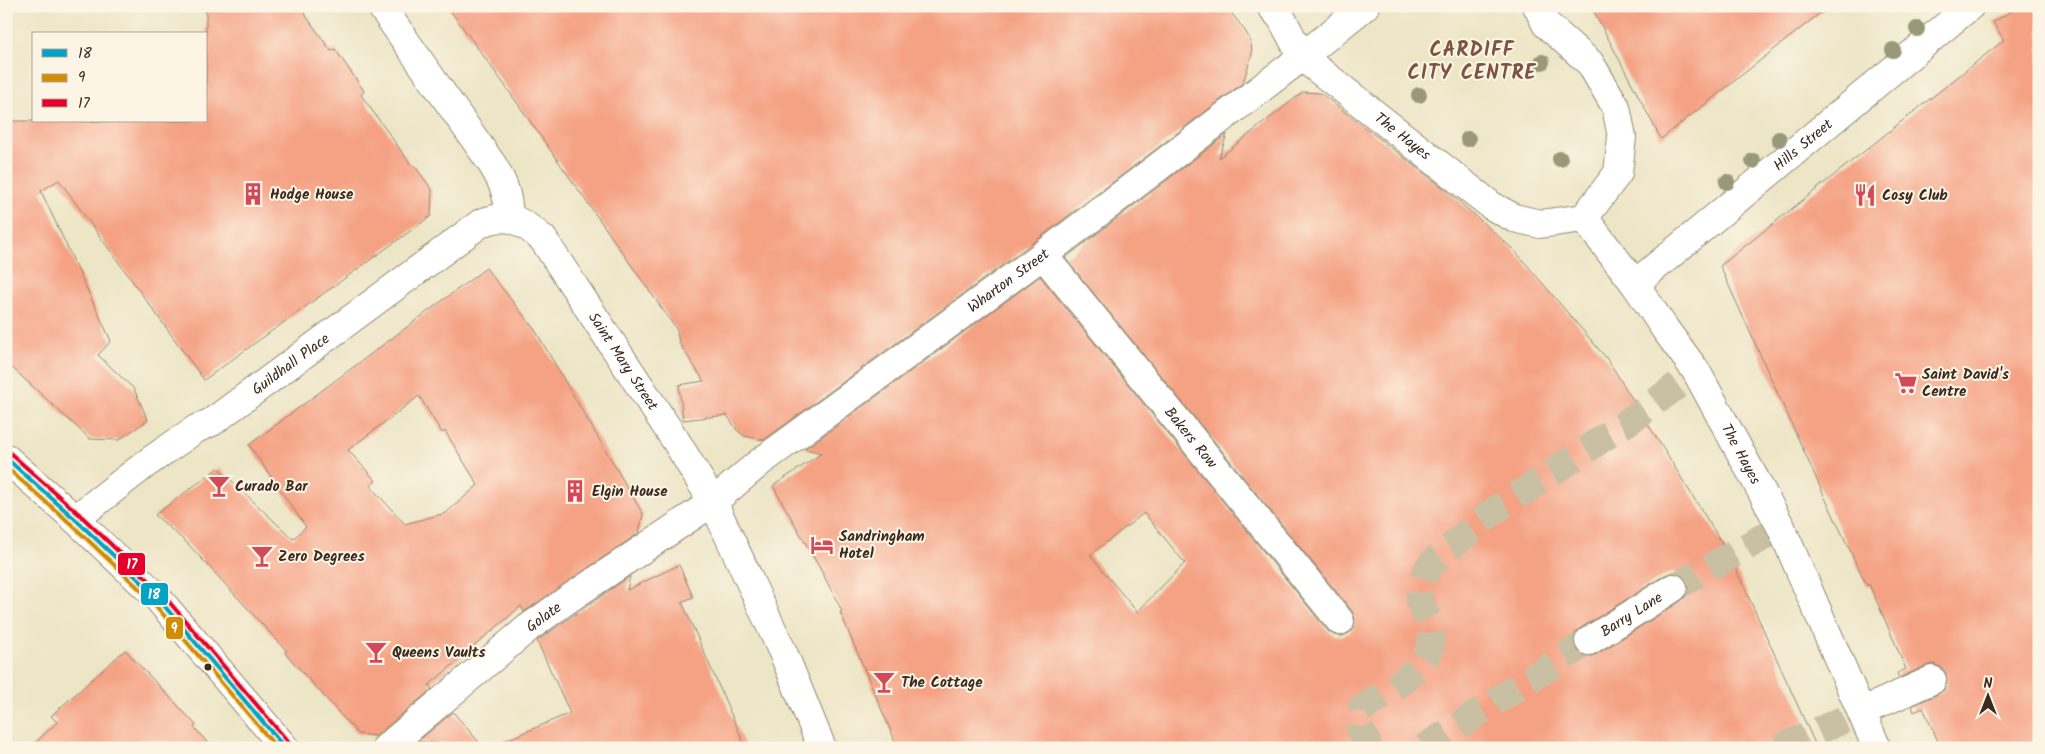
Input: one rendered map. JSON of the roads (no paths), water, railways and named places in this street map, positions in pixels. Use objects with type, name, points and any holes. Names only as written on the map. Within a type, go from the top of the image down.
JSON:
[{"type":"street","points":[[382,6],[492,164],[504,185],[508,198],[509,218]]},
{"type":"street","points":[[1271,6],[1282,19],[1302,57],[1365,6]]},
{"type":"street","points":[[1537,6],[1546,24],[1590,63],[1616,106],[1622,137],[1618,173],[1584,218]]},
{"type":"street","name":"Hills Street","points":[[1635,284],[1970,6]]},
{"type":"street","name":"Wharton Street","points":[[713,502],[759,462],[1043,255],[1302,57]]},
{"type":"street","name":"The Hayes","points":[[1302,57],[1492,206],[1514,218],[1540,224],[1584,218],[1635,284],[1696,372],[1781,527],[1863,711],[1877,748]]},
{"type":"street","name":"Guildhall Place","points":[[76,519],[147,463],[196,429],[212,422],[481,223],[493,218],[509,218]]},
{"type":"street","name":"Saint Mary Street","points":[[509,218],[525,224],[543,239],[676,441],[713,502],[785,657],[822,748]]},
{"type":"street","name":"Bakers Row","points":[[1043,255],[1340,621]]},
{"type":"street","points":[[6,458],[76,519],[155,595],[285,748]]},
{"type":"street","name":"Golate","points":[[386,748],[528,628],[713,502]]},
{"type":"street","name":"Barry Lane","points":[[1589,640],[1673,588]]},
{"type":"street","points":[[1863,711],[1932,680]]},
{"type":"tunnel","points":[[1359,748],[1367,742],[1360,731],[1362,709],[1410,675],[1423,662],[1428,653],[1431,642],[1431,626],[1421,605],[1420,590],[1422,581],[1431,564],[1491,513],[1641,413],[1696,371]]},
{"type":"tunnel","points":[[1673,588],[1781,527]]},
{"type":"tunnel","points":[[1424,748],[1589,641]]},
{"type":"tunnel","points":[[1780,748],[1863,711]]},
{"type":"place","name":"Hodge House","points":[[253,194]]},
{"type":"place","name":"Cosy Club","points":[[1865,195]]},
{"type":"place","name":"Saint David's Centre","points":[[1906,383]]},
{"type":"place","name":"Curado Bar","points":[[219,486]]},
{"type":"place","name":"Elgin House","points":[[575,491]]},
{"type":"place","name":"Sandringham Hotel","points":[[822,545]]},
{"type":"place","name":"Zero Degrees","points":[[262,556]]},
{"type":"place","name":"Queens Vaults","points":[[376,652]]},
{"type":"place","name":"The Cottage","points":[[884,682]]},
{"type":"district","name":"CARDIFF CITY CENTRE","points":[[1472,60]]}]
